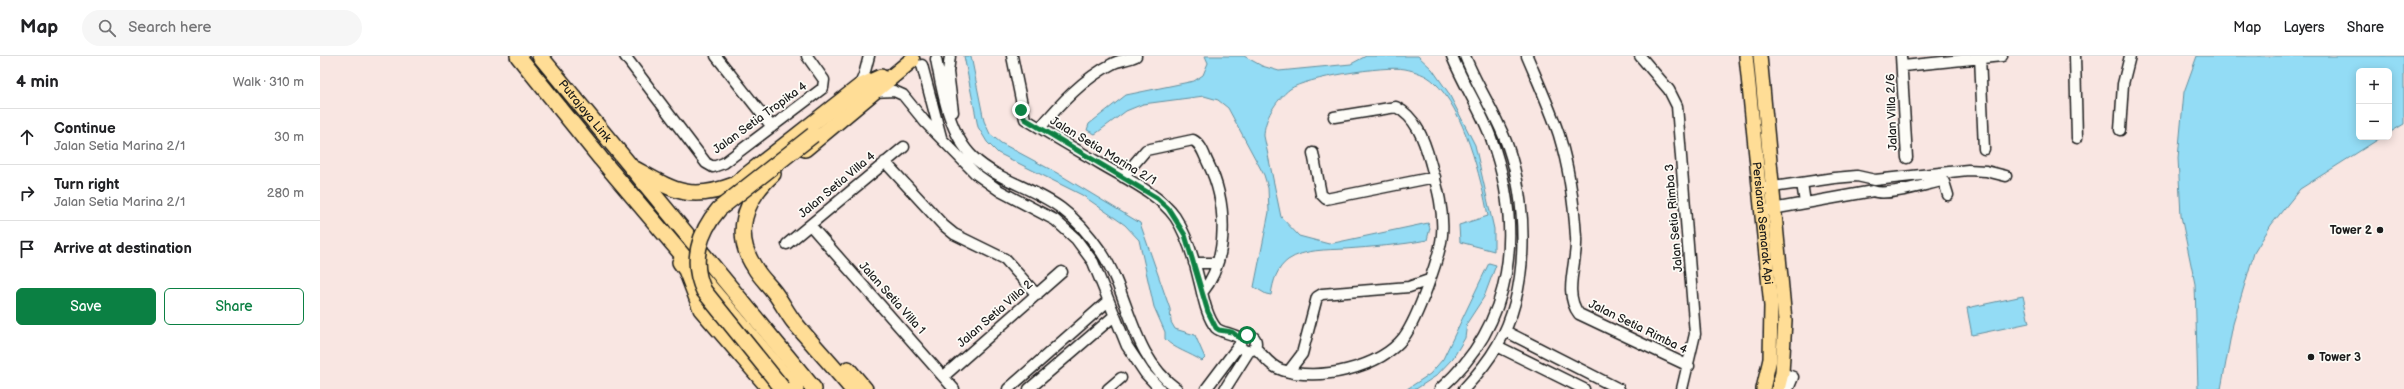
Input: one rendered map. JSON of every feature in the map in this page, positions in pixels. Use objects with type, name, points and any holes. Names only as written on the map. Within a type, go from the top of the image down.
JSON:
[{"type":"highway","name":"Putrajaya Link","points":[[518,56],[625,187]]},
{"type":"highway","name":"Putrajaya Link","points":[[540,56],[628,166],[814,389]]},
{"type":"highway","points":[[628,166],[679,192],[700,194],[721,190],[734,185],[858,87],[881,77],[911,59]]},
{"type":"highway","points":[[852,389],[794,321],[774,292],[754,268],[745,245],[744,221],[750,200],[759,187],[911,59]]},
{"type":"highway","points":[[783,389],[704,291],[698,276],[697,251],[708,222],[719,209],[813,135],[881,77]]},
{"type":"highway","points":[[625,187],[642,216],[686,270],[702,308],[770,389]]},
{"type":"highway","points":[[625,187],[796,389]]},
{"type":"highway","points":[[774,292],[801,317],[865,389]]},
{"type":"main road","name":"Persiaran Semarak Api","points":[[1746,56],[1766,188]]},
{"type":"main road","name":"Persiaran Semarak Api","points":[[1760,56],[1772,306],[1770,359],[1763,389]]},
{"type":"main road","name":"Persiaran Semarak Api","points":[[1768,209],[1785,320],[1782,373],[1778,389]]},
{"type":"street","name":"Jalan Setia Tropika 4","points":[[625,56],[706,163],[712,167],[724,163],[823,88],[824,80],[807,56]]},
{"type":"street","points":[[716,56],[772,127]]},
{"type":"street","points":[[858,87],[864,74],[869,56]]},
{"type":"street","points":[[950,56],[948,72],[956,130]]},
{"type":"street","name":"Jalan Setia Marina 2/1","points":[[1012,56],[1025,119],[1157,198],[1175,217],[1185,235],[1202,293],[1216,328],[1219,330],[1232,332],[1240,341],[1242,348],[1252,349],[1275,367],[1294,372],[1310,374],[1350,369],[1383,355],[1404,337],[1435,266],[1442,234],[1442,214],[1435,177],[1419,132],[1410,117],[1396,107],[1334,117]]},
{"type":"street","points":[[1040,128],[1057,107],[1079,86],[1114,63],[1136,56]]},
{"type":"street","points":[[1440,389],[1457,374],[1490,325],[1503,290],[1509,261],[1509,223],[1503,177],[1491,138],[1452,56]]},
{"type":"street","points":[[1464,389],[1478,374],[1497,346],[1505,331],[1517,294],[1522,262],[1522,223],[1517,183],[1508,147],[1465,56]]},
{"type":"street","name":"Jalan Setia Rimba 4","points":[[1527,56],[1559,135],[1570,180],[1577,239],[1571,296],[1574,308],[1578,314],[1689,366]]},
{"type":"street","name":"Jalan Setia Rimba 3","points":[[1640,56],[1670,90],[1677,106],[1694,294],[1695,334],[1689,366],[1682,389]]},
{"type":"street","points":[[1902,61],[2002,56]]},
{"type":"street","points":[[2075,56],[2077,138]]},
{"type":"street","points":[[2120,130],[2123,84],[2130,56]]},
{"type":"street","points":[[1980,57],[1984,149]]},
{"type":"street","points":[[911,59],[927,65],[937,58],[943,97],[956,130],[973,157],[1010,182],[1061,208],[1082,228],[1102,254],[1117,283],[1135,332],[1145,351],[1157,368],[1177,389]]},
{"type":"street","points":[[911,59],[941,136]]},
{"type":"street","name":"Jalan Villa 2/6","points":[[1902,61],[1907,158]]},
{"type":"street","points":[[873,92],[894,91],[903,95],[925,122],[941,136],[955,154],[976,174],[1000,191],[1055,220],[1076,238],[1093,262],[1114,316],[1128,346],[1145,373],[1160,389]]},
{"type":"street","points":[[1122,177],[1146,150],[1194,140],[1197,142],[1214,174],[1221,199],[1222,228],[1216,264],[1208,285],[1202,293]]},
{"type":"street","name":"Jalan Setia Villa 4","points":[[787,244],[904,147]]},
{"type":"street","points":[[1313,153],[1320,194],[1326,198],[1435,177]]},
{"type":"street","points":[[885,162],[954,234],[1005,259],[1037,295]]},
{"type":"street","points":[[1766,188],[1857,176],[1876,180],[1936,173],[2006,176]]},
{"type":"street","points":[[1873,191],[1876,180]]},
{"type":"street","points":[[1768,209],[1805,204],[1873,191],[1878,193],[1942,181],[1944,182],[1948,195]]},
{"type":"street","points":[[1802,183],[1805,204]]},
{"type":"street","name":"Jalan Setia Villa 1","points":[[810,225],[954,389]]},
{"type":"street","points":[[1194,263],[1216,264]]},
{"type":"street","name":"Jalan Setia Villa 2","points":[[944,376],[1062,272]]},
{"type":"street","points":[[1294,372],[1302,354],[1317,297],[1322,294],[1409,287],[1429,280]]},
{"type":"street","points":[[1409,287],[1420,301]]},
{"type":"street","points":[[1008,389],[1108,301]]},
{"type":"street","points":[[1029,389],[1114,316]]},
{"type":"street","points":[[1505,331],[1619,389]]},
{"type":"street","points":[[1513,354],[1520,338]]},
{"type":"street","points":[[1206,389],[1240,341]]},
{"type":"street","points":[[1497,346],[1584,389]]},
{"type":"street","points":[[1225,389],[1252,349]]},
{"type":"street","points":[[1302,354],[1310,374]]},
{"type":"street","points":[[1782,373],[1793,377],[1788,389]]},
{"type":"street","points":[[1108,389],[1121,378]]},
{"type":"water","points":[[964,56],[971,56],[984,121],[990,134],[1001,143],[1057,173],[1140,223],[1170,309],[1171,322],[1175,329],[1195,335],[1205,358],[1202,361],[1173,346],[1165,339],[1165,332],[1154,307],[1139,240],[1125,225],[1082,195],[998,153],[987,142],[978,127]]},
{"type":"water","points":[[1205,56],[1244,56],[1262,66],[1279,71],[1351,64],[1366,56],[1418,56],[1432,69],[1448,92],[1475,145],[1494,229],[1494,251],[1460,242],[1459,225],[1488,216],[1481,183],[1470,145],[1454,109],[1445,94],[1428,77],[1405,69],[1395,68],[1346,73],[1311,81],[1290,89],[1276,104],[1266,123],[1264,136],[1281,217],[1299,236],[1329,244],[1428,223],[1430,228],[1427,240],[1386,246],[1308,252],[1294,256],[1284,263],[1274,280],[1271,295],[1266,294],[1254,287],[1269,212],[1268,188],[1264,175],[1228,108],[1218,100],[1204,96],[1143,104],[1126,111],[1095,134],[1087,130],[1089,124],[1126,95],[1194,81],[1203,75],[1208,63]]},
{"type":"water","points":[[2197,56],[2404,56],[2404,124],[2392,131],[2392,68],[2356,68],[2356,140],[2377,140],[2300,189],[2271,225],[2254,253],[2233,324],[2221,389],[2198,389],[2195,284],[2181,216],[2178,158],[2184,92]]},
{"type":"water","points":[[1489,263],[1496,265],[1484,297],[1467,323],[1465,338],[1453,358],[1436,376],[1416,389],[1407,389],[1430,374],[1443,359]]},
{"type":"water","points":[[2023,296],[2029,323],[1972,335],[1967,308]]},
{"type":"place","name":"Tower 2","points":[[2380,230]]},
{"type":"place","name":"Tower 3","points":[[2311,357]]},
{"type":"route","points":[[1021,110],[1025,119],[1157,198],[1168,208],[1185,235],[1208,312],[1216,328],[1224,332],[1232,332],[1241,339],[1243,336],[1247,335]]}]
